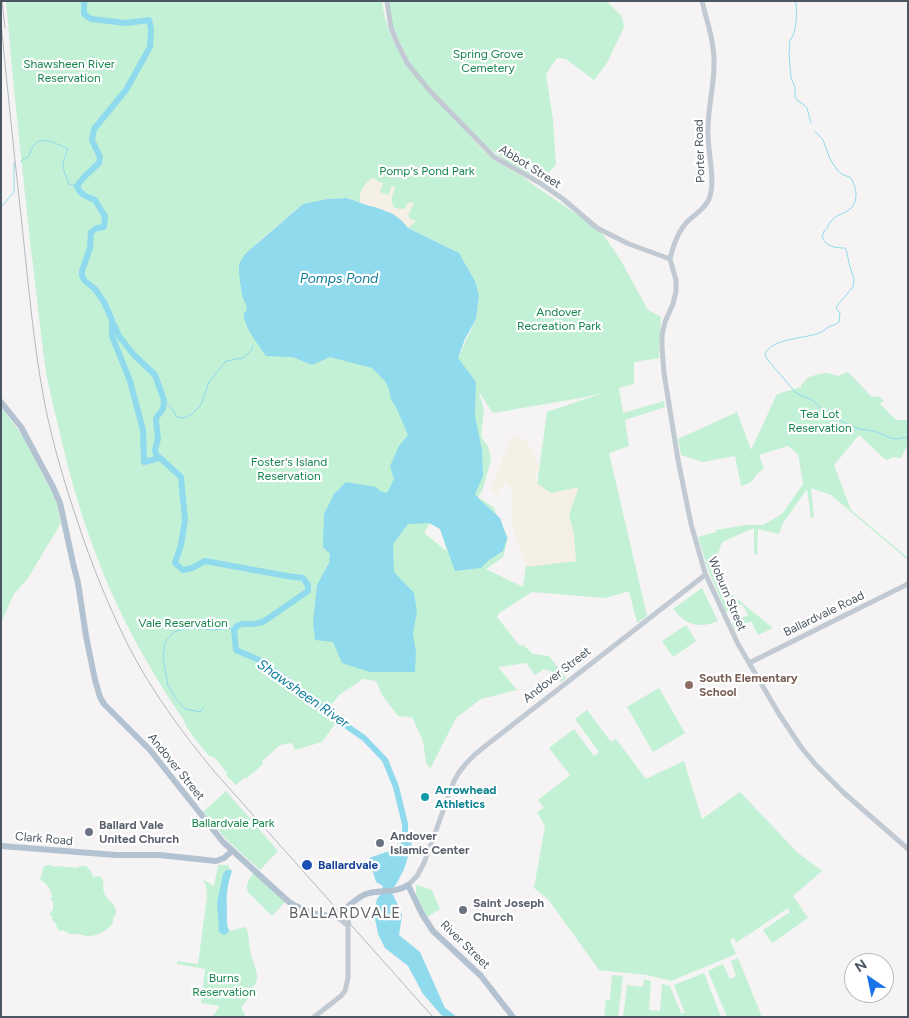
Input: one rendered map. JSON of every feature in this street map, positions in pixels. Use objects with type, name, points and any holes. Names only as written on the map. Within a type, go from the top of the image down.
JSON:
[{"type":"main road","name":"Andover Street","points":[[1,402],[26,435],[60,503],[78,583],[90,656],[100,697],[104,704],[150,750],[232,851],[294,905],[312,912],[333,915]]},
{"type":"main road","name":"Clark Road","points":[[1,846],[116,855],[159,855],[216,861],[224,858],[232,851]]},
{"type":"main road","points":[[333,915],[339,913],[364,894],[402,889],[408,886]]},
{"type":"main road","name":"River Street","points":[[408,886],[422,914],[438,937],[481,976],[512,1017]]},
{"type":"street","name":"Abbot Street","points":[[387,1],[391,28],[408,64],[429,90],[489,152],[505,164],[540,183],[597,228],[629,244],[670,259]]},
{"type":"street","name":"Porter Road","points":[[670,259],[680,231],[706,204],[711,192],[708,134],[709,104],[714,64],[702,1]]},
{"type":"street","name":"Woburn Street","points":[[670,259],[676,280],[676,292],[662,335],[664,374],[691,524],[705,575],[728,626],[805,753],[844,792],[908,849]]},
{"type":"street","name":"Andover Street","points":[[408,886],[417,876],[428,854],[450,788],[463,765],[489,742],[705,575]]},
{"type":"street","name":"Ballardvale Road","points":[[749,662],[908,584]]},
{"type":"street","points":[[314,1017],[341,996],[345,990],[348,978],[350,904]]},
{"type":"street","points":[[333,915],[348,926]]},
{"type":"green space","points":[[6,1],[382,1],[392,38],[400,54],[422,85],[493,159],[523,177],[600,230],[620,259],[648,310],[661,317],[659,358],[634,362],[634,384],[619,388],[623,413],[664,401],[665,407],[625,420],[629,446],[609,453],[647,616],[637,623],[629,591],[606,598],[532,592],[499,613],[497,617],[519,645],[523,645],[533,654],[549,656],[566,678],[561,682],[553,672],[544,669],[535,675],[526,663],[498,667],[517,690],[481,699],[456,718],[430,769],[426,762],[423,741],[412,717],[398,716],[382,695],[376,681],[363,679],[339,695],[327,710],[338,720],[322,742],[295,750],[292,743],[280,745],[262,761],[263,764],[236,785],[226,775],[227,773],[214,757],[209,756],[191,733],[137,645],[105,577],[75,491],[47,377],[31,250]],"holes":[[[348,198],[369,206],[459,253],[475,281],[479,295],[476,319],[458,358],[257,243],[303,204],[327,199]],[[479,392],[493,413],[603,393],[547,412],[523,587],[486,569],[503,557],[508,538],[493,507],[478,497],[483,489],[491,459],[488,446],[481,436],[484,410]],[[430,523],[440,529],[447,551],[424,533]]]},
{"type":"green space","name":"Spring Grove Cemetery","points":[[389,1],[606,1],[622,16],[624,27],[607,63],[594,80],[566,59],[557,58],[546,74],[553,120],[556,165],[548,173],[528,174],[507,162],[486,146],[423,80],[411,64],[393,27]]},
{"type":"green space","name":"Tea Lot Reservation","points":[[848,372],[872,397],[879,396],[884,401],[880,404],[896,420],[908,420],[908,444],[901,458],[893,457],[886,460],[859,435],[834,465],[851,510],[908,558],[908,560],[831,495],[811,488],[814,517],[811,518],[807,489],[783,523],[779,534],[758,529],[757,555],[754,554],[754,528],[722,542],[713,569],[718,583],[773,628],[758,635],[751,621],[734,629],[732,623],[748,615],[742,604],[726,612],[708,569],[698,537],[716,532],[716,530],[746,525],[763,525],[782,514],[803,484],[798,454],[788,446],[759,455],[764,469],[750,483],[741,486],[735,456],[703,462],[681,455],[678,439],[737,412],[751,450],[777,394],[801,387],[809,377],[827,373],[838,376]]},
{"type":"green space","points":[[1,407],[22,435],[56,500],[61,523],[28,578],[14,594],[1,622]]},
{"type":"green space","points":[[702,588],[718,621],[699,625],[683,619],[673,609]]},
{"type":"green space","points":[[686,625],[696,641],[673,657],[662,641]]},
{"type":"green space","points":[[659,688],[685,733],[653,752],[627,707]]},
{"type":"green space","points":[[587,710],[611,742],[616,739],[646,779],[684,761],[702,819],[740,792],[797,852],[822,871],[793,896],[808,918],[772,943],[763,930],[790,912],[788,908],[736,943],[734,938],[730,940],[736,954],[671,981],[647,975],[599,970],[548,899],[534,888],[545,826],[537,812],[544,808],[538,800],[570,775],[549,748],[574,729],[594,756],[599,752],[575,719]]},
{"type":"green space","name":"Ballardvale Park","points":[[226,791],[278,851],[260,870],[227,840],[203,812]]},
{"type":"green space","name":"Burns Reservation","points":[[218,865],[229,865],[228,868],[231,869],[225,901],[224,914],[226,923],[230,931],[245,927],[247,929],[257,974],[256,983],[249,990],[251,995],[241,1007],[245,1017],[212,1017],[220,1006],[201,1003],[205,969],[177,964],[177,961],[198,964],[207,897],[206,885],[202,879],[214,886]]},
{"type":"green space","points":[[44,866],[77,868],[86,866],[93,877],[101,877],[103,890],[116,911],[111,926],[99,934],[90,936],[60,931],[52,920],[52,916],[49,915],[53,909],[53,902],[50,898],[52,897],[51,892],[40,880]]},
{"type":"green space","points":[[254,873],[285,902],[272,916],[248,892],[248,882]]},
{"type":"green space","points":[[416,885],[432,890],[440,909],[427,917],[416,894]]},
{"type":"green space","points":[[738,958],[762,1017],[727,1017],[708,971],[723,964],[730,979],[736,976],[731,961]]},
{"type":"green space","points":[[704,973],[721,1017],[623,1017],[627,985],[643,987],[644,979],[651,981],[649,1010],[660,1011],[662,984],[670,986],[681,1013],[685,1013],[674,985]]},
{"type":"green space","points":[[612,975],[623,976],[618,1017],[604,1017],[606,1000],[610,1000]]},
{"type":"sand","points":[[372,178],[383,183],[380,192],[388,195],[392,186],[395,187],[392,200],[395,208],[404,209],[409,202],[414,203],[408,215],[410,219],[416,221],[408,228],[397,217],[360,203],[362,189]]},
{"type":"sand","points":[[512,436],[527,440],[539,467],[535,482],[551,493],[579,487],[569,515],[574,535],[576,561],[527,567],[513,528],[512,488],[505,483],[496,493],[491,488]]},
{"type":"water","name":"Pomps Pond","points":[[347,198],[393,214],[408,228],[459,253],[475,281],[479,295],[476,319],[465,339],[458,358],[476,382],[475,416],[482,450],[483,476],[475,494],[500,518],[507,538],[503,551],[481,568],[455,571],[440,529],[429,523],[408,524],[393,544],[394,572],[414,593],[417,611],[413,634],[416,652],[415,672],[370,672],[342,663],[333,642],[315,640],[313,622],[317,585],[329,563],[330,554],[323,547],[324,514],[334,494],[346,482],[376,487],[380,491],[387,493],[394,479],[390,466],[399,446],[408,435],[391,399],[389,389],[385,381],[372,368],[330,357],[312,365],[293,357],[266,356],[252,335],[244,317],[244,312],[247,311],[242,295],[239,264],[245,254],[303,204],[327,199]]},
{"type":"water","points":[[411,841],[405,867],[392,893],[402,916],[399,935],[420,952],[445,1008],[457,1017],[443,1017],[423,994],[408,966],[385,948],[378,934],[375,909],[383,886],[376,882],[369,858],[398,848],[397,844]]},
{"type":"water","points":[[226,870],[232,871],[227,896],[227,926],[229,931],[223,935],[219,932],[217,903],[223,874]]},
{"type":"waterway","name":"Shawsheen River","points":[[85,1],[84,14],[91,19],[126,23],[149,20],[151,29],[150,47],[126,90],[94,129],[92,140],[100,157],[99,163],[77,186],[82,194],[95,200],[105,216],[104,227],[97,228],[91,232],[90,248],[82,276],[95,289],[104,302],[112,320],[112,336],[130,381],[143,430],[144,462],[160,458],[181,477],[185,520],[181,545],[175,563],[183,570],[192,568],[205,561],[303,578],[308,585],[308,591],[263,622],[237,626],[234,630],[236,650],[259,660],[283,677],[364,738],[385,760],[396,787],[405,824],[405,842],[401,849]]},
{"type":"waterway","points":[[795,1],[796,24],[794,34],[789,42],[791,78],[795,87],[795,97],[807,108],[811,123]]},
{"type":"waterway","points":[[815,131],[823,140],[830,159],[837,170],[843,175],[850,177],[855,189],[856,198],[853,206],[831,221],[822,237],[829,245],[846,249],[854,279],[853,287],[836,308],[840,313],[838,323],[820,333],[781,342],[774,345],[765,354],[767,359],[796,393],[812,400],[841,421],[859,429],[874,431],[891,438],[908,437]]},
{"type":"waterway","points":[[21,161],[29,156],[32,148],[40,141],[45,140],[68,149],[63,164],[64,170],[69,184],[77,186]]},
{"type":"waterway","points":[[1,207],[14,192],[14,162]]},
{"type":"waterway","name":"Shawsheen River","points":[[114,325],[119,336],[134,355],[155,375],[164,400],[163,409],[156,418],[158,439],[155,450],[156,455],[160,458]]},
{"type":"waterway","points":[[164,400],[177,417],[184,418],[192,414],[201,405],[209,382],[226,361],[243,358],[252,350],[252,346]]},
{"type":"waterway","points":[[204,707],[200,712],[185,709],[168,686],[163,658],[165,642],[174,632],[183,629],[213,630],[236,628]]},
{"type":"railway","points":[[2,1],[5,28]]},
{"type":"railway","points":[[1,22],[31,311],[45,405],[55,449],[68,491],[88,552],[107,599],[128,645],[146,678],[167,710],[201,755],[433,1017]]},
{"type":"place","name":"South Elementary School","points":[[689,685]]},
{"type":"place","name":"Arrowhead Athletics","points":[[425,797]]},
{"type":"place","name":"Ballard Vale United Church","points":[[89,832]]},
{"type":"place","name":"Andover Islamic Center","points":[[380,843]]},
{"type":"place","name":"Ballardvale","points":[[307,865]]},
{"type":"place","name":"Saint Joseph Church","points":[[463,910]]},
{"type":"district","name":"BALLARDVALE","points":[[345,914]]},
{"type":"park label","name":"Shawsheen River Reservation","points":[[69,71]]},
{"type":"park label","name":"Pomp's Pond Park","points":[[427,171]]},
{"type":"park label","name":"Andover Recreation Park","points":[[559,319]]},
{"type":"park label","name":"Foster's Island Reservation","points":[[289,469]]},
{"type":"park label","name":"Vale Reservation","points":[[183,623]]}]
